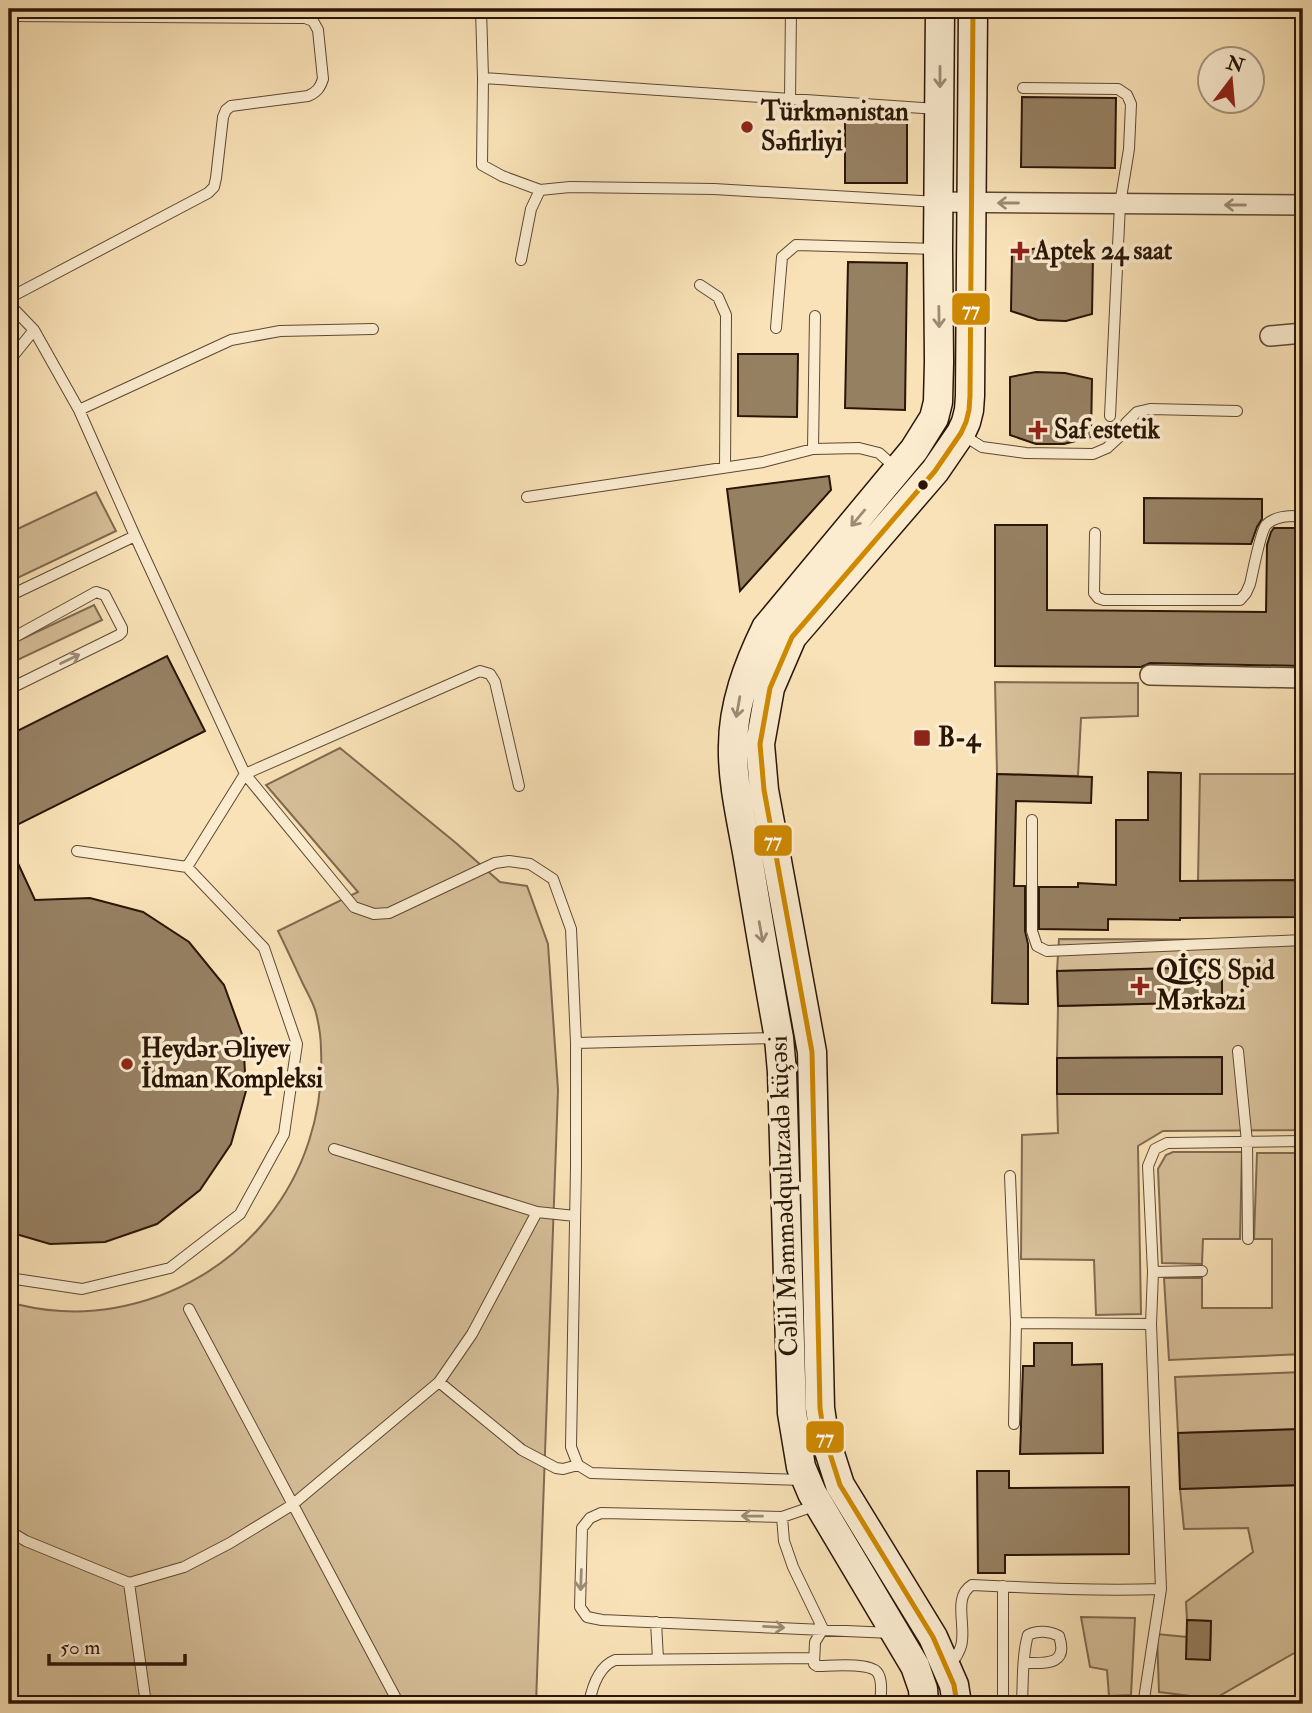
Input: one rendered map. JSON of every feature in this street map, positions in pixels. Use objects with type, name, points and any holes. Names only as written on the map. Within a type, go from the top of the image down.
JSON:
[{"type":"main road","name":"Cəlil Məmmədquluzadə küçəsi","points":[[924,1704],[923,1689],[915,1665],[812,1492],[801,1467],[792,1413],[779,1038],[737,794],[733,746],[737,707],[744,681],[766,628],[914,450],[934,418],[938,402],[939,362],[940,9]]},
{"type":"main road","name":"Cəlil Məmmədquluzadə küçəsi","points":[[957,1704],[954,1685],[944,1661],[840,1485],[824,1435],[820,1408],[812,1052],[764,790],[760,744],[769,688],[792,637],[935,471],[961,433],[969,410],[973,9]]},
{"type":"main road","points":[[934,418],[961,433]]},
{"type":"main road","points":[[812,1492],[834,1470]]},
{"type":"main road","points":[[897,1633],[923,1622]]},
{"type":"street","points":[[938,202],[1303,205]]},
{"type":"street","points":[[1270,336],[1303,333]]},
{"type":"street","points":[[1150,675],[1303,678]]},
{"type":"lane","points":[[481,9],[482,165],[502,176],[540,190],[570,187],[714,188],[938,202]]},
{"type":"lane","points":[[790,99],[791,9]]},
{"type":"lane","points":[[9,16],[111,13],[305,18],[313,21],[318,30],[323,79],[316,93],[308,96],[231,106],[223,117],[216,178],[214,187],[208,193],[9,298]]},
{"type":"lane","points":[[483,78],[940,110]]},
{"type":"lane","points":[[1023,88],[1118,89],[1127,95],[1131,104],[1129,149],[1120,204],[1111,416]]},
{"type":"lane","points":[[521,260],[531,209],[540,190]]},
{"type":"lane","points":[[776,328],[782,257],[796,245],[938,249]]},
{"type":"lane","points":[[700,285],[718,297],[726,315],[725,467]]},
{"type":"lane","points":[[9,304],[34,330],[79,410],[245,774],[354,907],[374,914],[389,913],[495,863],[509,861],[530,864],[553,879],[571,929],[576,1043],[571,1447],[578,1465],[591,1473],[812,1492]]},
{"type":"lane","points":[[813,449],[816,316]]},
{"type":"lane","points":[[79,410],[231,340],[280,331],[373,329]]},
{"type":"lane","points":[[9,361],[34,330]]},
{"type":"lane","points":[[961,433],[982,447],[1026,453],[1093,454],[1107,448],[1120,436],[1126,423],[1137,412],[1150,409],[1237,411]]},
{"type":"lane","points":[[527,497],[763,462],[813,449],[859,448],[878,453],[898,470]]},
{"type":"lane","points":[[9,496],[9,506]]},
{"type":"lane","points":[[1095,533],[1094,593],[1098,598],[1240,600],[1247,593],[1250,584],[1264,527],[1284,516],[1303,516]]},
{"type":"lane","points":[[9,596],[135,536]]},
{"type":"lane","points":[[9,640],[96,592],[105,595],[122,628],[119,635],[9,689]]},
{"type":"lane","points":[[187,867],[245,774],[480,671],[490,674],[495,682],[519,786]]},
{"type":"lane","points":[[1032,820],[1032,930],[1037,946],[1047,951],[1303,940]]},
{"type":"lane","points":[[9,1278],[82,1289],[170,1268],[240,1214],[284,1134],[297,1044],[264,948],[187,867],[77,851]]},
{"type":"lane","points":[[576,1043],[779,1038]]},
{"type":"lane","points":[[1238,1051],[1247,1142],[1248,1239]]},
{"type":"lane","points":[[1108,1704],[1144,1699],[1161,1588],[1148,1166],[1155,1149],[1167,1143],[1303,1141]]},
{"type":"lane","points":[[334,1149],[537,1212],[575,1216]]},
{"type":"lane","points":[[1010,1176],[1016,1323],[1014,1424]]},
{"type":"lane","points":[[9,1531],[26,1541],[129,1583],[184,1567],[230,1543],[292,1504],[439,1382],[472,1334],[537,1212]]},
{"type":"lane","points":[[1153,1272],[1202,1271]]},
{"type":"lane","points":[[189,1309],[399,1704]]},
{"type":"lane","points":[[1016,1323],[1151,1324]]},
{"type":"lane","points":[[439,1382],[522,1450],[556,1468],[578,1465]]},
{"type":"lane","points":[[812,1492],[782,1517],[601,1513],[590,1518],[582,1528],[580,1607],[587,1617],[602,1620],[897,1633]]},
{"type":"lane","points":[[782,1517],[783,1541],[823,1629]]},
{"type":"lane","points":[[129,1583],[146,1704]]},
{"type":"lane","points":[[944,1661],[956,1657],[962,1645],[962,1597],[965,1589],[972,1585],[1034,1589],[1161,1588]]},
{"type":"lane","points":[[1003,1586],[1003,1704]]},
{"type":"lane","points":[[656,1622],[659,1659]]},
{"type":"lane","points":[[823,1629],[815,1642],[814,1664],[865,1666],[874,1669],[879,1674],[880,1704]]},
{"type":"lane","points":[[589,1704],[593,1687],[608,1662],[615,1660],[814,1658]]},
{"type":"lane","points":[[1022,1704],[1025,1662]]},
{"type":"shaded area","points":[[96,492],[116,531],[9,582],[9,533]]},
{"type":"shaded area","points":[[94,605],[102,620],[9,664],[9,645]]},
{"type":"shaded area","points":[[995,682],[1138,683],[1138,716],[1081,718],[1078,776],[997,774]]},
{"type":"shaded area","points":[[340,748],[500,882],[527,886],[548,944],[558,1090],[536,1704],[9,1704],[9,1302],[48,1310],[88,1311],[114,1308],[159,1296],[200,1276],[236,1250],[267,1219],[291,1182],[309,1141],[319,1097],[321,1046],[314,1006],[278,931],[358,892],[266,785]]},
{"type":"shaded area","points":[[1200,774],[1303,774],[1303,880],[1198,881]]},
{"type":"shaded area","points":[[1059,939],[1303,940],[1303,1130],[1163,1131],[1138,1146],[1141,1314],[1096,1315],[1094,1260],[1021,1259],[1022,1135],[1058,1133],[1057,1094],[1222,1094],[1222,1057],[1057,1058],[1058,1006],[1222,1002],[1221,967],[1057,971]]},
{"type":"shaded area","points":[[1173,1152],[1242,1152],[1240,1239],[1203,1239],[1202,1264],[1162,1263],[1158,1169],[1166,1155]]},
{"type":"shaded area","points":[[1257,1153],[1303,1153],[1303,1354],[1169,1360],[1164,1278],[1202,1278],[1202,1308],[1272,1308],[1272,1239],[1254,1239]]},
{"type":"shaded area","points":[[1303,1372],[1303,1429],[1178,1433],[1175,1377]]},
{"type":"shaded area","points":[[1303,1485],[1303,1648],[1214,1699],[1159,1692],[1157,1634],[1187,1637],[1210,1659],[1211,1621],[1187,1620],[1186,1602],[1253,1552],[1248,1528],[1184,1529],[1180,1489]]},
{"type":"shaded area","points":[[1081,1617],[1135,1618],[1131,1695],[1109,1696],[1107,1670],[1090,1667]]},
{"type":"building","points":[[1022,97],[1116,98],[1115,168],[1021,167]]},
{"type":"building","points":[[845,118],[907,118],[907,183],[845,183]]},
{"type":"building","points":[[1038,248],[1066,249],[1093,256],[1092,314],[1066,321],[1038,320],[1011,311],[1012,253]]},
{"type":"building","points":[[848,262],[907,263],[905,410],[845,408]]},
{"type":"building","points":[[738,354],[798,354],[797,417],[738,416]]},
{"type":"building","points":[[1036,372],[1065,373],[1092,379],[1091,437],[1064,444],[1036,444],[1010,435],[1010,377]]},
{"type":"building","points":[[829,476],[831,490],[740,591],[727,489]]},
{"type":"building","points":[[1144,498],[1262,499],[1262,519],[1251,544],[1144,543]]},
{"type":"building","points":[[995,525],[1047,525],[1047,610],[1266,612],[1267,545],[1271,532],[1274,528],[1303,528],[1303,666],[1150,663],[1141,667],[995,666]]},
{"type":"building","points":[[167,656],[205,731],[9,829],[9,735]]},
{"type":"building","points":[[1148,772],[1181,773],[1180,881],[1303,880],[1303,917],[1108,919],[1108,930],[1039,929],[1039,887],[1078,887],[1078,883],[1116,885],[1116,820],[1148,820]]},
{"type":"building","points":[[997,774],[1092,777],[1091,803],[1016,801],[1014,886],[1025,886],[1028,1004],[992,1003]]},
{"type":"building","name":"Heydər Əliyev İdman Kompleksi","points":[[9,844],[35,900],[90,898],[143,912],[189,942],[224,985],[243,1037],[246,1091],[231,1144],[200,1190],[157,1224],[105,1242],[50,1244],[9,1232]]},
{"type":"building","name":"QİÇS Spid Mərkəzi","points":[[1222,967],[1222,1002],[1058,1006],[1057,971]]},
{"type":"building","points":[[1222,1057],[1222,1094],[1057,1094],[1057,1058]]},
{"type":"building","points":[[1034,1343],[1072,1343],[1072,1365],[1102,1364],[1103,1453],[1020,1454],[1023,1366],[1034,1366]]},
{"type":"building","points":[[1303,1429],[1303,1485],[1180,1489],[1178,1433]]},
{"type":"building","points":[[977,1471],[1009,1471],[1009,1488],[1129,1487],[1129,1554],[1005,1555],[1005,1573],[978,1573]]},
{"type":"building","points":[[1187,1620],[1211,1621],[1210,1660],[1186,1659]]},
{"type":"transit line","name":"77","points":[[957,1704],[954,1685],[933,1637],[840,1485],[824,1435],[820,1408],[812,1052],[764,790],[760,744],[770,688],[792,637],[935,471],[966,422],[970,396],[973,9]]},
{"type":"place","name":"Türkmənistan Səfirliyi","points":[[747,127]]},
{"type":"place","name":"Aptek 24 saat","points":[[1020,251]]},
{"type":"place","name":"Saf estetik","points":[[1038,430]]},
{"type":"place","name":"B-4","points":[[922,738]]},
{"type":"place","name":"QİÇS Spid Mərkəzi","points":[[1140,986]]},
{"type":"place","name":"Heydər Əliyev İdman Kompleksi","points":[[127,1064]]}]
